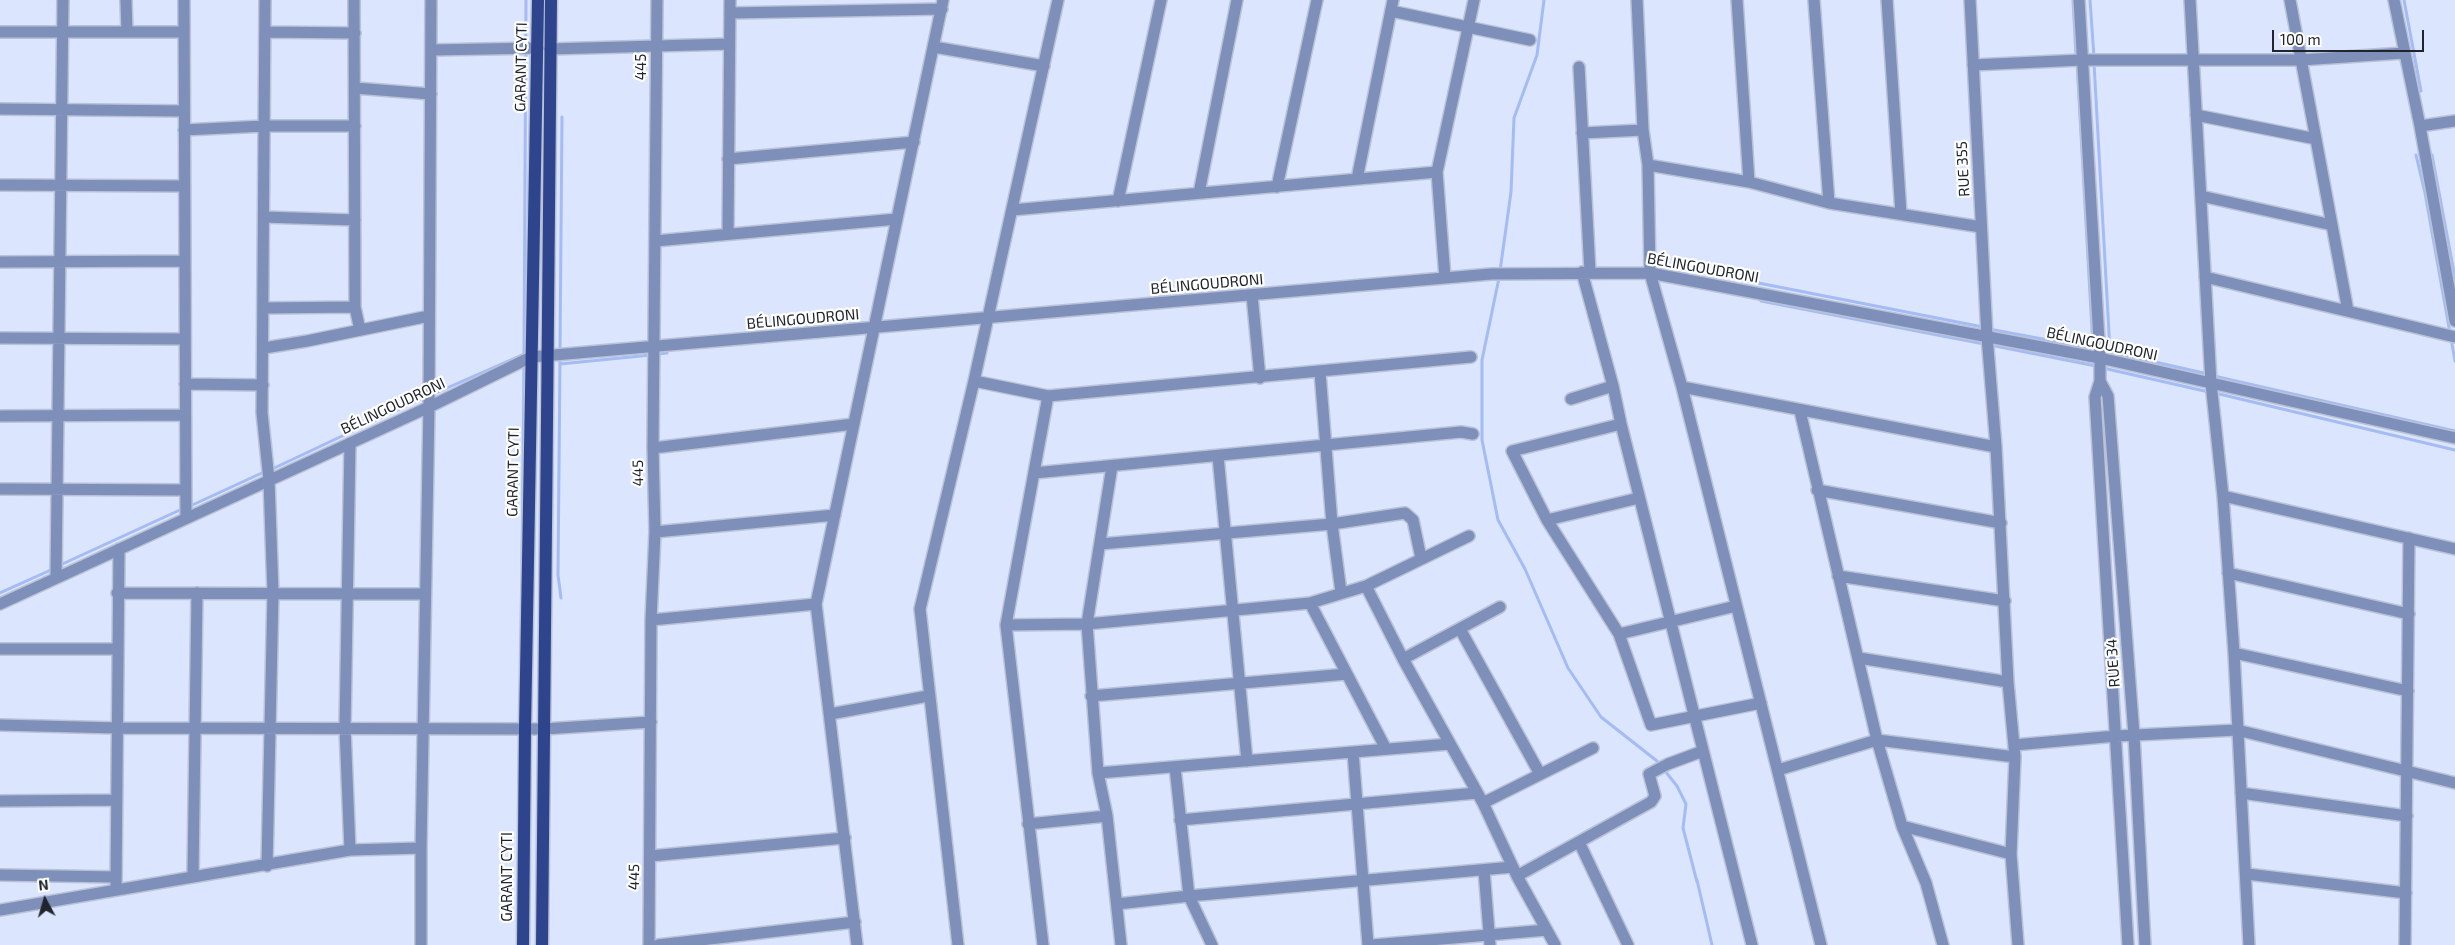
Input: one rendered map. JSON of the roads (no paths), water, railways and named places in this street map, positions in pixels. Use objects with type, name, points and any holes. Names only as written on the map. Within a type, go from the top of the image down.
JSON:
[{"type":"main road","name":"GARANT CYTI","points":[[538,0],[544,48],[546,356],[542,945]]},
{"type":"main road","name":"GARANT CYTI","points":[[523,945],[531,357],[544,48],[550,0]]},
{"type":"street","points":[[56,578],[63,0]]},
{"type":"street","points":[[126,0],[126,32]]},
{"type":"street","points":[[184,0],[186,518]]},
{"type":"street","points":[[265,0],[264,348],[262,413],[269,480],[273,593],[267,866]]},
{"type":"street","points":[[354,0],[355,307],[360,330]]},
{"type":"street","points":[[422,945],[421,848],[429,407],[431,0]]},
{"type":"street","name":"445","points":[[649,945],[654,532],[657,0]]},
{"type":"street","points":[[728,234],[730,0]]},
{"type":"street","points":[[958,945],[928,696],[920,609],[974,381],[1058,0]]},
{"type":"street","points":[[1118,200],[1162,0]]},
{"type":"street","points":[[1198,193],[1237,0]]},
{"type":"street","points":[[1277,186],[1317,0]]},
{"type":"street","points":[[1445,278],[1437,172],[1474,0]]},
{"type":"street","points":[[1637,0],[1643,130],[1648,165],[1650,273],[1682,387],[1822,945]]},
{"type":"street","points":[[1737,0],[1749,182]]},
{"type":"street","points":[[1814,0],[1829,203]]},
{"type":"street","points":[[1887,0],[1901,214]]},
{"type":"street","name":"RUE 355","points":[[1970,0],[1987,336],[2001,523],[2008,682],[2015,757],[2011,854],[2018,945]]},
{"type":"street","name":"RUE 34","points":[[2079,0],[2081,60],[2100,358],[2100,381],[2095,397],[2128,945]]},
{"type":"street","points":[[2190,0],[2211,383],[2234,653],[2237,730],[2247,874],[2249,945]]},
{"type":"street","points":[[2290,0],[2348,311]]},
{"type":"street","points":[[2394,0],[2420,126],[2455,321]]},
{"type":"street","points":[[730,13],[942,4],[816,604],[857,945]]},
{"type":"street","points":[[1357,179],[1392,6],[1468,27],[1530,40]]},
{"type":"street","points":[[0,32],[184,32]]},
{"type":"street","points":[[265,32],[355,33]]},
{"type":"street","points":[[431,50],[729,44]]},
{"type":"street","points":[[934,47],[1044,66]]},
{"type":"street","points":[[1973,65],[2081,60],[2301,60],[2404,53]]},
{"type":"street","points":[[1579,67],[1586,272],[1639,498],[1696,715],[1703,752],[1752,945]]},
{"type":"street","points":[[355,88],[431,94]]},
{"type":"street","points":[[0,109],[184,110]]},
{"type":"street","points":[[2196,115],[2316,139]]},
{"type":"street","points":[[2420,126],[2455,121]]},
{"type":"street","points":[[184,130],[264,126],[355,126]]},
{"type":"street","points":[[1582,133],[1643,130]]},
{"type":"street","points":[[728,159],[914,142]]},
{"type":"street","points":[[1648,165],[1749,182],[1829,203],[1981,227]]},
{"type":"street","points":[[1012,210],[1437,172]]},
{"type":"street","points":[[0,185],[184,186]]},
{"type":"street","points":[[2201,196],[2332,225]]},
{"type":"street","points":[[264,217],[355,220]]},
{"type":"street","points":[[655,241],[897,219]]},
{"type":"street","points":[[0,262],[185,261]]},
{"type":"street","name":"BÉLINGOUDRONI","points":[[0,604],[429,407],[531,357],[1491,274],[1650,273],[2100,358],[2455,438]]},
{"type":"street","points":[[2205,277],[2455,336]]},
{"type":"street","points":[[1252,295],[1260,378]]},
{"type":"street","points":[[263,308],[355,307]]},
{"type":"street","points":[[264,348],[429,316]]},
{"type":"street","points":[[0,338],[185,339]]},
{"type":"street","points":[[974,381],[1048,396],[1260,378],[1471,357]]},
{"type":"street","points":[[1320,372],[1332,524],[1342,592]]},
{"type":"street","name":"RUE 34","points":[[2100,381],[2108,396],[2134,735],[2145,945]]},
{"type":"street","points":[[185,384],[263,385]]},
{"type":"street","points":[[1571,399],[1613,386]]},
{"type":"street","points":[[1682,387],[1996,447]]},
{"type":"street","points":[[1043,945],[1006,625],[1048,396]]},
{"type":"street","points":[[1800,411],[1877,740],[1902,826],[1926,883],[1942,945]]},
{"type":"street","points":[[0,416],[185,415]]},
{"type":"street","points":[[653,448],[854,424]]},
{"type":"street","points":[[1621,424],[1512,451],[1547,520],[1618,634],[1651,725],[1761,703]]},
{"type":"street","points":[[1034,473],[1461,432],[1473,434]]},
{"type":"street","points":[[350,443],[345,728],[350,850]]},
{"type":"street","points":[[1218,456],[1246,761]]},
{"type":"street","points":[[1112,466],[1087,624],[1098,773],[1108,816],[1121,945]]},
{"type":"street","points":[[0,489],[186,490]]},
{"type":"street","points":[[1817,490],[2001,523]]},
{"type":"street","points":[[2222,496],[2455,548]]},
{"type":"street","points":[[1547,520],[1639,498]]},
{"type":"street","points":[[1100,544],[1332,524],[1405,513],[1413,520],[1421,558]]},
{"type":"street","points":[[654,532],[835,515]]},
{"type":"street","points":[[1006,625],[1087,624],[1310,603],[1366,586],[1469,536]]},
{"type":"street","points":[[2405,945],[2409,538]]},
{"type":"street","points":[[116,883],[117,593],[119,549]]},
{"type":"street","points":[[2228,573],[2409,614]]},
{"type":"street","points":[[1838,576],[2005,601]]},
{"type":"street","points":[[1366,586],[1403,659],[1480,798],[1515,872],[1555,945]]},
{"type":"street","points":[[117,593],[425,594]]},
{"type":"street","points":[[193,876],[198,593]]},
{"type":"street","points":[[1310,603],[1386,749]]},
{"type":"street","points":[[652,620],[816,604]]},
{"type":"street","points":[[1618,634],[1736,606]]},
{"type":"street","points":[[1403,659],[1500,607]]},
{"type":"street","points":[[1460,629],[1540,774]]},
{"type":"street","points":[[0,649],[117,649]]},
{"type":"street","points":[[2234,653],[2408,691]]},
{"type":"street","points":[[1859,658],[2008,682]]},
{"type":"street","points":[[1091,696],[1347,674]]},
{"type":"street","points":[[830,714],[928,696]]},
{"type":"street","points":[[0,725],[117,728],[544,729],[651,722]]},
{"type":"street","points":[[2014,745],[2116,736],[2237,730],[2455,783]]},
{"type":"street","points":[[1778,770],[1877,740],[2015,757]]},
{"type":"street","points":[[1098,773],[1450,744]]},
{"type":"street","points":[[1180,820],[1357,804],[1480,798],[1540,774],[1593,748]]},
{"type":"street","points":[[1352,752],[1368,945]]},
{"type":"street","points":[[1117,904],[1484,870],[1515,872],[1579,842],[1651,802],[1655,796],[1649,774],[1668,764],[1703,752]]},
{"type":"street","points":[[1175,768],[1189,896],[1212,945]]},
{"type":"street","points":[[2241,793],[2406,816]]},
{"type":"street","points":[[0,801],[116,800]]},
{"type":"street","points":[[1028,824],[1108,816]]},
{"type":"street","points":[[1902,826],[2011,854]]},
{"type":"street","points":[[650,856],[844,838]]},
{"type":"street","points":[[1579,842],[1628,945]]},
{"type":"street","points":[[0,910],[116,883],[193,876],[267,866],[350,850],[421,848]]},
{"type":"street","points":[[1484,870],[1490,940]]},
{"type":"street","points":[[2247,874],[2406,893]]},
{"type":"street","points":[[0,876],[116,883]]},
{"type":"street","points":[[658,945],[855,922]]},
{"type":"street","points":[[1372,945],[1490,940],[1547,930]]},
{"type":"waterway","points":[[524,357],[526,0]]},
{"type":"waterway","points":[[1500,271],[1511,192],[1514,118],[1537,55],[1544,0]]},
{"type":"waterway","points":[[2073,0],[2076,57]]},
{"type":"waterway","points":[[2090,0],[2094,57]]},
{"type":"waterway","points":[[2404,0],[2421,91]]},
{"type":"waterway","points":[[2077,63],[2093,348]]},
{"type":"waterway","points":[[2094,63],[2110,351]]},
{"type":"waterway","points":[[560,351],[562,117]]},
{"type":"waterway","points":[[2416,155],[2425,193],[2455,361]]},
{"type":"waterway","points":[[2432,155],[2455,278]]},
{"type":"waterway","points":[[1499,278],[1482,360],[1482,440],[1498,520],[1525,569],[1568,668],[1601,717],[1657,761],[1677,786],[1686,804],[1683,828],[1697,882]]},
{"type":"waterway","points":[[1743,280],[1983,327]]},
{"type":"waterway","points":[[1761,301],[1984,344]]},
{"type":"waterway","points":[[1989,329],[2096,349]]},
{"type":"waterway","points":[[1990,345],[2096,366]]},
{"type":"waterway","points":[[2102,350],[2208,374]]},
{"type":"waterway","points":[[658,354],[667,353]]},
{"type":"waterway","points":[[431,395],[522,355]]},
{"type":"waterway","points":[[560,364],[651,355]]},
{"type":"waterway","points":[[560,358],[558,575],[561,598]]},
{"type":"waterway","points":[[522,564],[524,363]]},
{"type":"waterway","points":[[2103,368],[2209,392]]},
{"type":"waterway","points":[[2214,376],[2455,431]]},
{"type":"waterway","points":[[2215,393],[2455,450]]},
{"type":"waterway","points":[[270,470],[425,397]]},
{"type":"waterway","points":[[188,507],[264,472]]},
{"type":"waterway","points":[[58,566],[182,509]]},
{"type":"waterway","points":[[0,593],[53,569]]},
{"type":"waterway","points":[[1697,880],[1712,945]]}]
